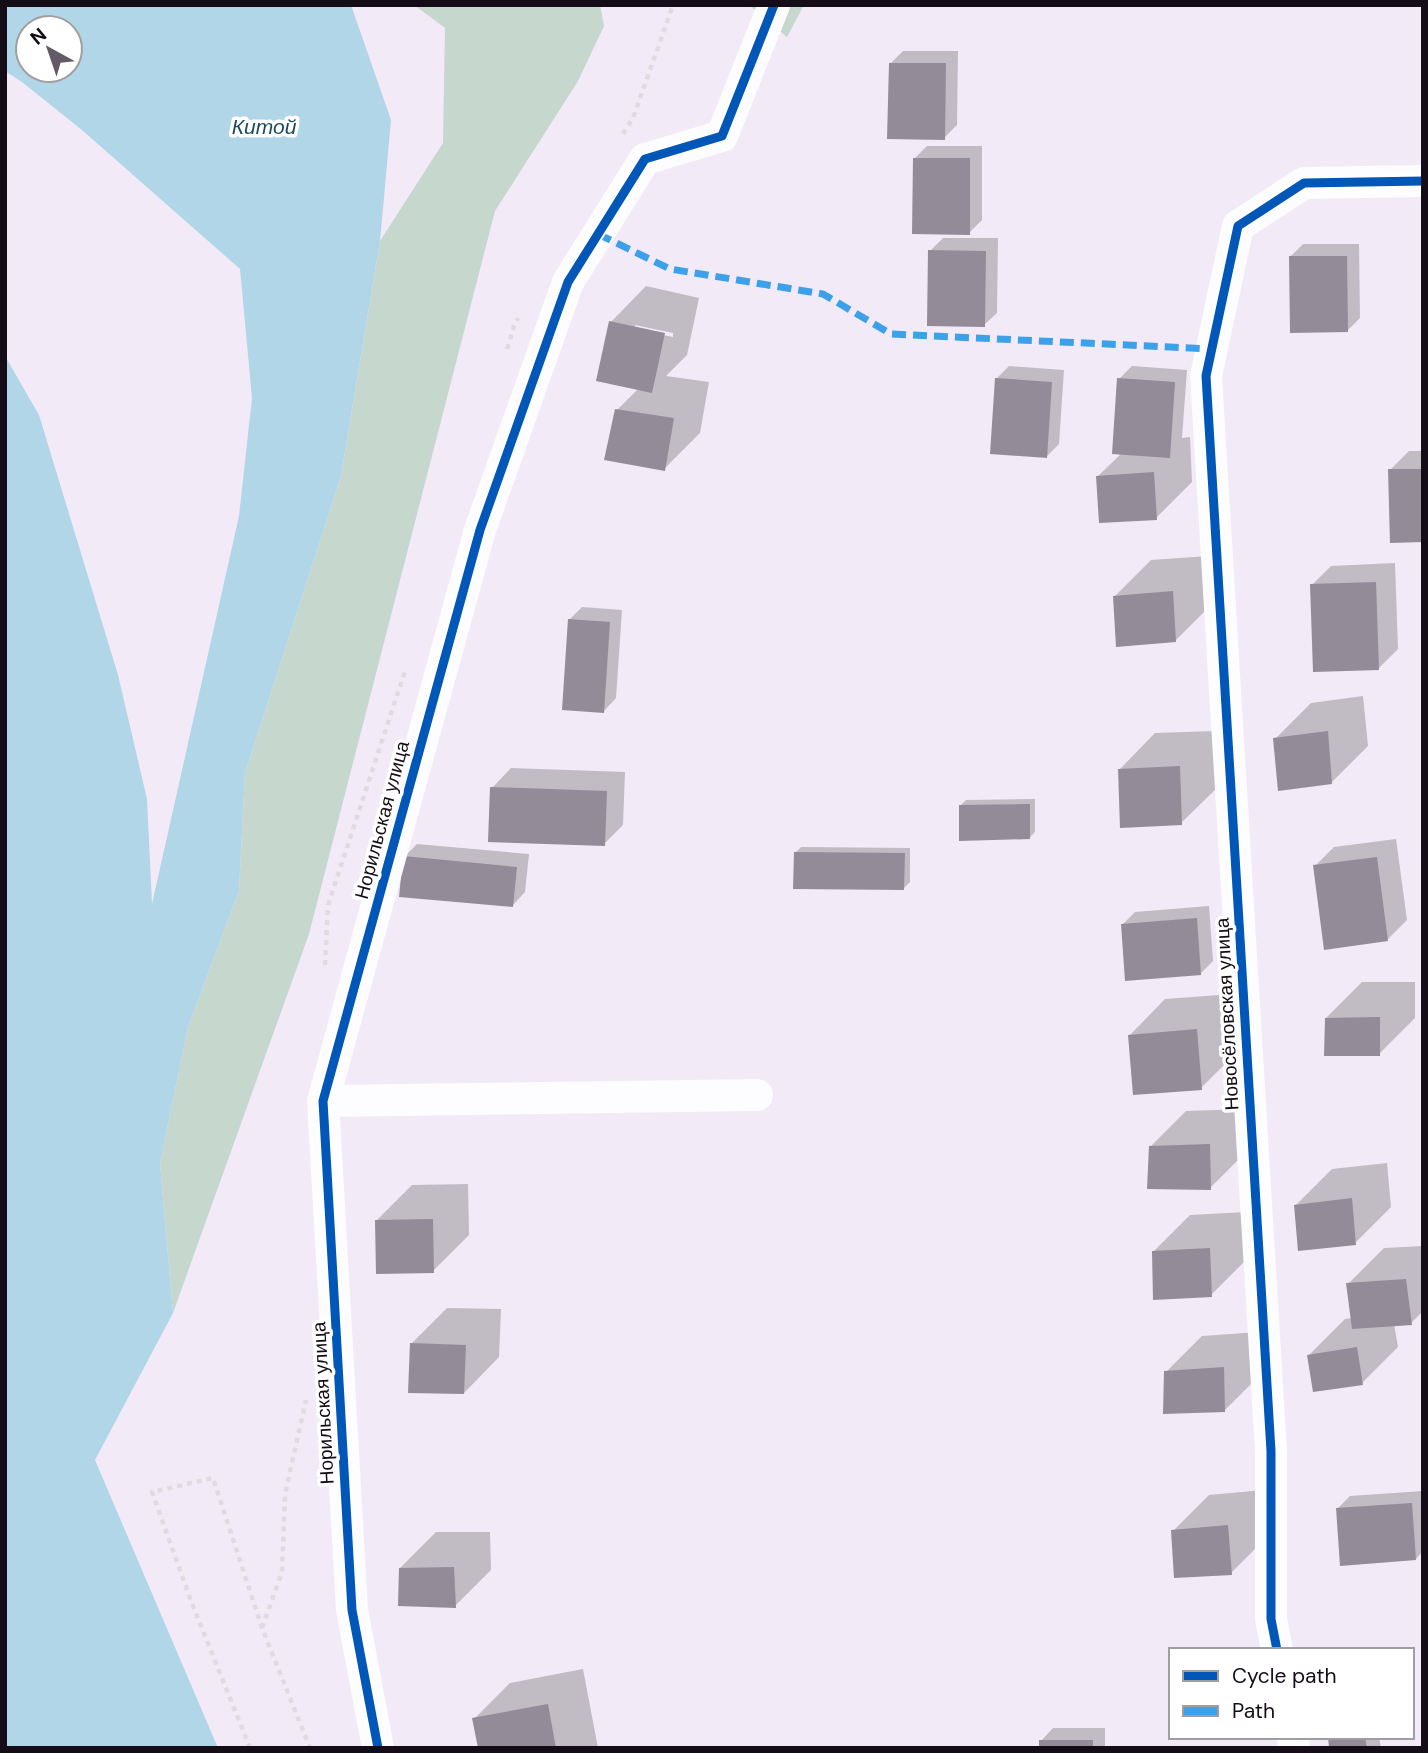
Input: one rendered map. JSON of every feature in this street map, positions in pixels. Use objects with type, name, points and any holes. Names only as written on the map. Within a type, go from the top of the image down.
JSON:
[{"type":"street","name":"Норильская улица","points":[[378,1748],[352,1610],[324,1101],[480,530],[568,282],[645,159],[722,136],[775,5]]},
{"type":"street","name":"Новосёловская улица","points":[[1277,1648],[1271,1619],[1270,1437],[1206,376],[1238,226],[1304,183],[1423,181]]},
{"type":"street","points":[[324,1101],[757,1095]]},
{"type":"path","points":[[250,1748],[191,1601],[152,1492],[213,1478],[262,1628],[310,1748]]},
{"type":"shaded area","points":[[414,5],[600,5],[604,26],[578,81],[495,211],[309,934],[173,1313],[160,1163],[188,1027],[239,891],[245,773],[341,476],[380,241],[443,143],[445,28]]},
{"type":"shaded area","points":[[749,5],[804,5],[787,37]]},
{"type":"water","name":"Китой","points":[[5,5],[351,5],[391,120],[380,241],[341,476],[245,773],[239,891],[188,1027],[160,1163],[173,1313],[95,1460],[218,1748],[5,1748],[5,356],[39,415],[118,675],[147,799],[152,904],[239,516],[252,398],[240,269],[82,130],[24,84],[84,84],[84,14],[14,14],[14,77],[5,71]]},
{"type":"building","points":[[889,63],[946,63],[945,140],[887,139]]},
{"type":"building","points":[[913,158],[970,158],[970,235],[912,234]]},
{"type":"building","points":[[928,250],[986,251],[985,327],[927,326]]},
{"type":"building","points":[[1289,256],[1347,256],[1348,332],[1290,333]]},
{"type":"building","points":[[609,321],[665,333],[652,393],[596,381]]},
{"type":"building","points":[[995,378],[1052,382],[1047,458],[990,454]]},
{"type":"building","points":[[1117,378],[1175,382],[1170,458],[1112,454]]},
{"type":"building","points":[[615,409],[674,418],[665,471],[604,460]]},
{"type":"building","points":[[1388,469],[1423,469],[1423,542],[1390,543]]},
{"type":"building","points":[[1154,472],[1157,520],[1099,523],[1096,476]]},
{"type":"building","points":[[1376,582],[1379,670],[1313,672],[1310,584]]},
{"type":"building","points":[[1173,591],[1176,642],[1116,647],[1113,596]]},
{"type":"building","points":[[568,619],[610,622],[604,713],[562,710]]},
{"type":"building","points":[[1328,731],[1332,784],[1278,791],[1273,738]]},
{"type":"building","points":[[1180,766],[1182,825],[1120,828],[1118,769]]},
{"type":"building","points":[[490,787],[607,791],[605,846],[488,842]]},
{"type":"building","points":[[1030,804],[1030,839],[959,841],[959,805]]},
{"type":"building","points":[[794,852],[905,853],[904,890],[793,889]]},
{"type":"building","points":[[403,856],[517,867],[513,907],[399,897]]},
{"type":"building","points":[[1377,857],[1388,941],[1324,950],[1313,865]]},
{"type":"building","points":[[1197,918],[1201,975],[1125,981],[1121,924]]},
{"type":"building","points":[[1380,1017],[1380,1056],[1324,1056],[1325,1018]]},
{"type":"building","points":[[1197,1029],[1202,1090],[1133,1095],[1128,1035]]},
{"type":"building","points":[[1210,1144],[1211,1190],[1147,1189],[1149,1146]]},
{"type":"building","points":[[1352,1198],[1356,1245],[1298,1251],[1294,1205]]},
{"type":"building","points":[[433,1219],[434,1273],[376,1274],[375,1220]]},
{"type":"building","points":[[1210,1248],[1212,1297],[1153,1300],[1152,1251]]},
{"type":"building","points":[[1406,1279],[1412,1325],[1352,1329],[1346,1283]]},
{"type":"building","points":[[410,1343],[466,1345],[464,1394],[408,1393]]},
{"type":"building","points":[[1357,1347],[1363,1385],[1313,1392],[1307,1355]]},
{"type":"building","points":[[1224,1367],[1225,1412],[1163,1414],[1164,1371]]},
{"type":"building","points":[[1412,1503],[1416,1560],[1340,1566],[1336,1508]]},
{"type":"building","points":[[1228,1525],[1232,1575],[1174,1578],[1171,1530]]},
{"type":"building","points":[[454,1567],[456,1608],[398,1606],[399,1568]]},
{"type":"building","points":[[548,1704],[556,1748],[478,1748],[472,1718]]},
{"type":"building","points":[[1328,1739],[1365,1739],[1367,1748],[1329,1748]]},
{"type":"building","points":[[1039,1740],[1093,1740],[1093,1748],[1039,1748]]},
{"type":"marked path","points":[[598,234],[670,269],[823,294],[891,334],[1212,349]]},
{"type":"cycle path","points":[[378,1748],[352,1610],[323,1101],[480,530],[568,282],[645,159],[722,136],[774,5]]},
{"type":"cycle path","points":[[1277,1648],[1271,1619],[1271,1451],[1206,376],[1238,226],[1304,183],[1423,181]]}]
